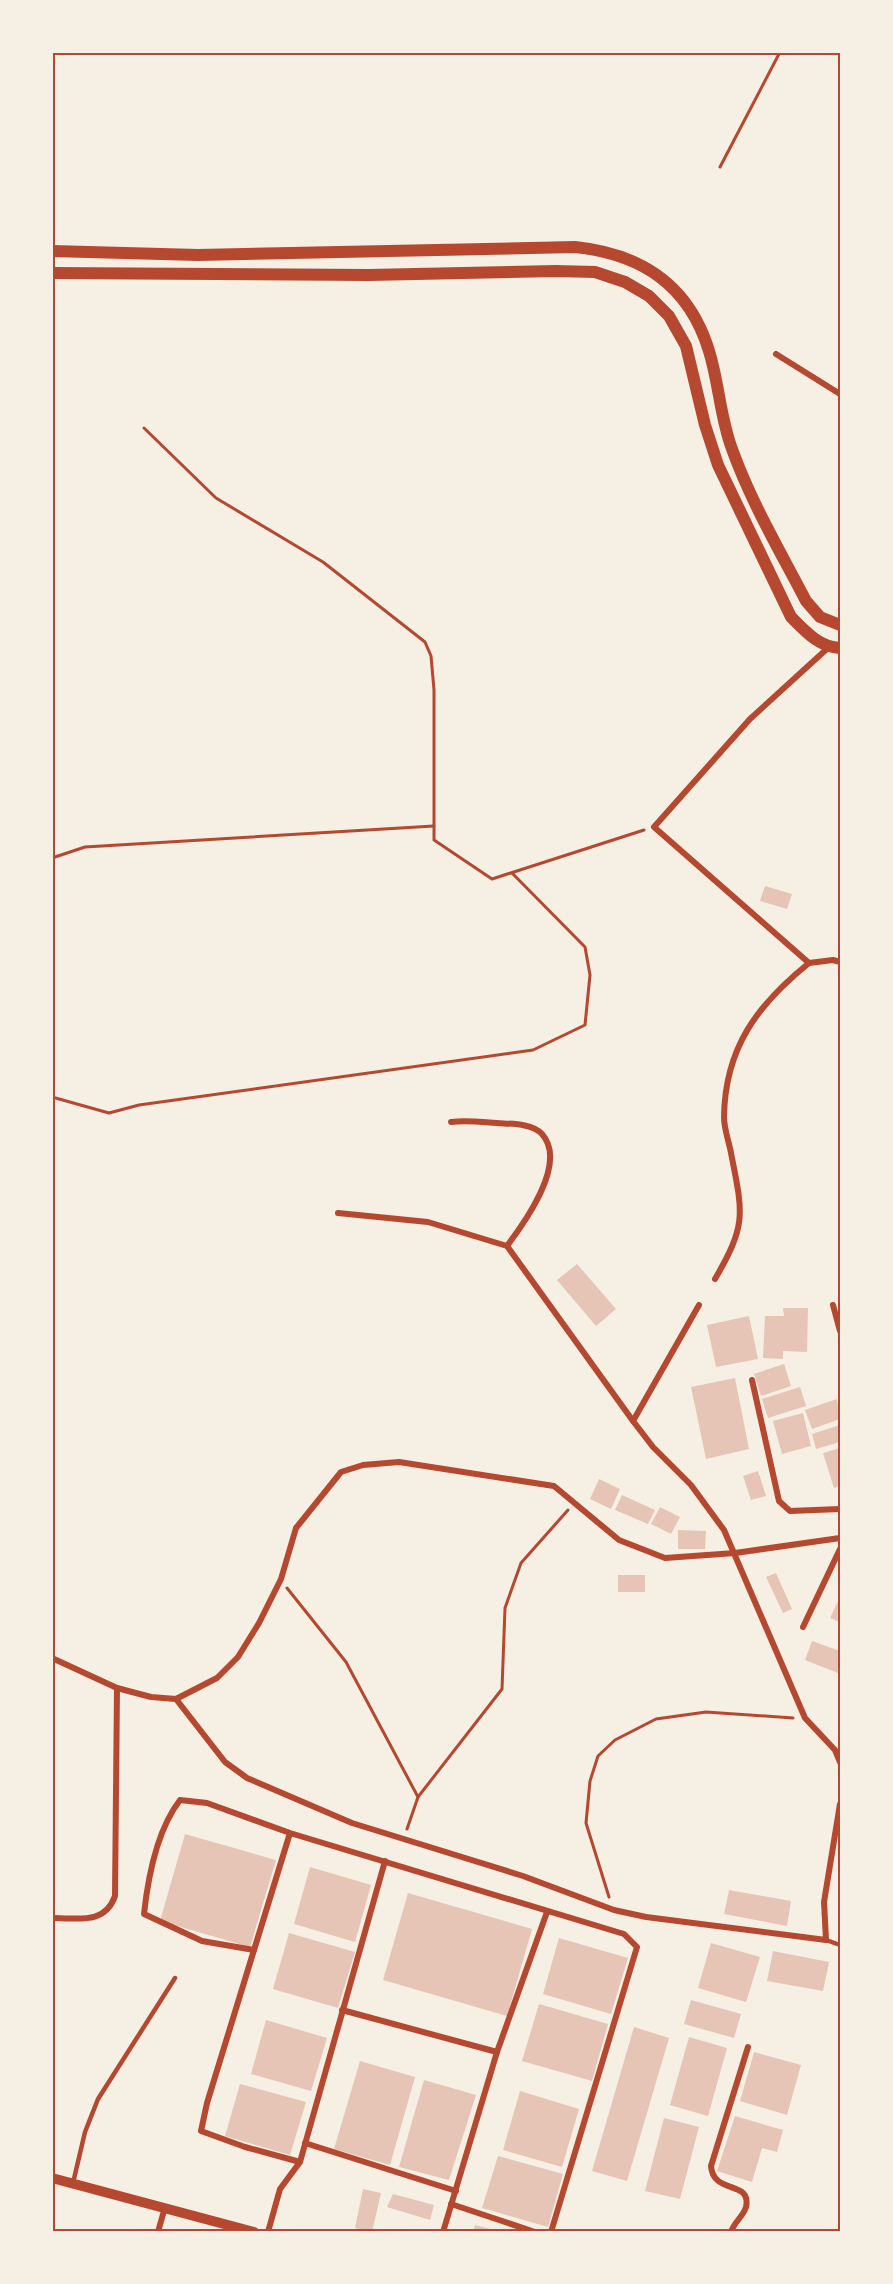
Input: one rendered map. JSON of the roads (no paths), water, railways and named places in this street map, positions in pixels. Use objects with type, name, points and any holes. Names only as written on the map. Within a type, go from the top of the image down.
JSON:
[{"type":"main road","points":[[52,251],[198,255],[575,247],[606,250],[658,274],[677,293],[699,322],[711,357],[732,449],[806,601],[820,617],[840,625]]},
{"type":"main road","points":[[52,273],[369,275],[596,272],[625,282],[649,296],[669,316],[686,346],[705,425],[718,465],[791,617],[811,637],[835,648]]},
{"type":"main road","points":[[690,361],[711,357]]},
{"type":"street","points":[[776,354],[840,394]]},
{"type":"street","points":[[809,963],[654,827],[750,719],[835,648]]},
{"type":"street","points":[[715,1279],[734,1248],[741,1223],[740,1200],[724,1119],[728,1082],[744,1032],[778,988],[809,963],[833,960],[840,962]]},
{"type":"street","points":[[451,1122],[467,1120],[531,1128],[541,1133],[549,1149],[538,1201],[507,1246]]},
{"type":"street","points":[[338,1213],[428,1222],[507,1246],[633,1421],[653,1447],[691,1485],[724,1530],[805,1718],[835,1750],[840,1762]]},
{"type":"street","points":[[633,1421],[699,1305]]},
{"type":"street","points":[[833,1305],[840,1331]]},
{"type":"street","points":[[752,1380],[771,1475],[779,1501],[790,1511],[840,1509]]},
{"type":"street","points":[[52,1658],[117,1688],[151,1697],[176,1699],[217,1678],[238,1657],[281,1579],[296,1527],[341,1472],[363,1465],[399,1462],[555,1486],[619,1540],[665,1558],[735,1553],[840,1538]]},
{"type":"street","points":[[803,1627],[840,1549]]},
{"type":"street","points":[[52,1918],[96,1919],[111,1908],[115,1896],[117,1688]]},
{"type":"street","points":[[176,1699],[225,1762],[247,1778],[352,1823],[523,1876],[614,1910],[646,1917],[826,1940],[824,1902],[840,1804]]},
{"type":"street","points":[[254,1950],[202,1941],[144,1914],[147,1886],[172,1810],[180,1800],[207,1803],[290,1833],[624,1934],[637,1947],[551,2232]]},
{"type":"street","points":[[290,1833],[207,2103],[201,2131],[245,2147],[300,2162]]},
{"type":"street","points":[[268,2232],[280,2189],[300,2162],[385,1861]]},
{"type":"street","points":[[443,2232],[497,2052],[547,1912]]},
{"type":"street","points":[[342,2010],[497,2052]]},
{"type":"street","points":[[731,2232],[743,2214],[746,2196],[743,2191],[717,2182],[712,2177],[711,2166],[748,2047]]},
{"type":"street","points":[[305,2143],[456,2191]]},
{"type":"street","points":[[52,2178],[165,2206],[254,2232]]},
{"type":"street","points":[[451,2204],[535,2232]]},
{"type":"street","points":[[159,2232],[165,2206]]},
{"type":"lane","points":[[826,1940],[840,1945]]},
{"type":"lane","points":[[73,2183],[85,2132],[98,2099],[175,1978]]}]
